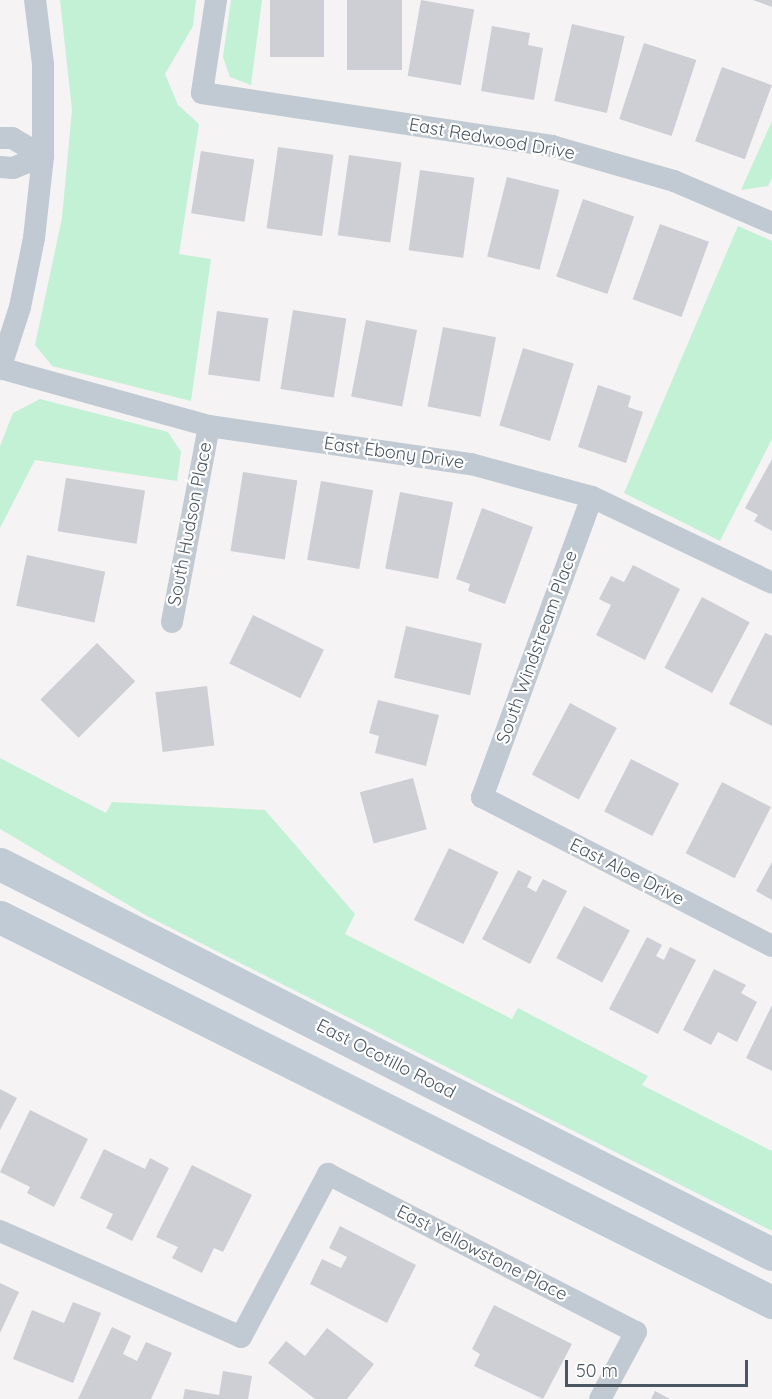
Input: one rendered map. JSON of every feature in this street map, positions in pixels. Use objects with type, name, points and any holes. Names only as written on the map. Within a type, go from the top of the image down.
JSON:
[{"type":"main road","name":"East Ocotillo Road","points":[[0,864],[772,1254]]},
{"type":"main road","points":[[0,916],[772,1302]]},
{"type":"street","points":[[0,368],[20,307],[30,261],[43,156],[43,64],[35,0]]},
{"type":"street","name":"East Redwood Drive","points":[[216,0],[202,93],[552,146],[674,181],[771,221]]},
{"type":"street","points":[[0,138],[12,138],[43,156]]},
{"type":"street","points":[[0,167],[13,168],[43,156]]},
{"type":"street","name":"East Ebony Drive","points":[[0,368],[209,426],[471,464],[592,497],[772,584]]},
{"type":"street","name":"South Hudson Place","points":[[172,622],[209,426]]},
{"type":"street","name":"South Windstream Place","points":[[482,797],[592,497]]},
{"type":"street","name":"East Aloe Drive","points":[[482,797],[772,946]]},
{"type":"street","name":"East Yellowstone Place","points":[[0,1231],[241,1336],[328,1174],[636,1332],[600,1399]]},
{"type":"green space","points":[[60,0],[196,0],[193,26],[165,74],[178,105],[199,124],[179,254],[211,259],[191,401],[52,366],[35,345],[62,218],[72,110]]},
{"type":"green space","points":[[231,0],[262,0],[251,85],[230,77],[223,57]]},
{"type":"green space","points":[[772,121],[772,178],[768,186],[741,190]]},
{"type":"green space","points":[[738,226],[772,241],[772,439],[720,541],[624,493]]},
{"type":"green space","points":[[40,399],[168,432],[181,452],[177,481],[35,460],[0,528],[0,446],[13,413]]},
{"type":"green space","points":[[0,758],[106,813],[112,802],[265,810],[355,914],[345,934],[512,1019],[518,1008],[648,1076],[642,1085],[772,1151],[772,1231],[147,916],[0,829]]},
{"type":"building","points":[[270,0],[324,0],[324,57],[270,57]]},
{"type":"building","points":[[347,0],[402,0],[402,70],[347,70]]},
{"type":"building","points":[[421,0],[474,9],[461,85],[408,76]]},
{"type":"building","points":[[753,0],[772,0],[772,7]]},
{"type":"building","points":[[572,24],[625,36],[607,113],[554,101]]},
{"type":"building","points":[[492,26],[530,33],[528,45],[543,48],[534,100],[481,91]]},
{"type":"building","points":[[644,43],[696,60],[672,136],[619,119]]},
{"type":"building","points":[[722,67],[772,85],[745,159],[695,141]]},
{"type":"building","points":[[278,147],[333,155],[322,236],[267,228]]},
{"type":"building","points":[[201,151],[254,159],[244,222],[191,213]]},
{"type":"building","points":[[349,155],[401,162],[390,243],[338,235]]},
{"type":"building","points":[[420,170],[474,178],[463,258],[409,250]]},
{"type":"building","points":[[507,177],[559,190],[540,270],[487,257]]},
{"type":"building","points":[[583,199],[634,217],[607,294],[556,277]]},
{"type":"building","points":[[660,224],[709,242],[682,317],[633,299]]},
{"type":"building","points":[[293,310],[346,318],[334,397],[280,389]]},
{"type":"building","points":[[217,311],[268,318],[260,382],[208,374]]},
{"type":"building","points":[[366,320],[417,330],[402,406],[351,397]]},
{"type":"building","points":[[443,327],[496,337],[481,417],[428,407]]},
{"type":"building","points":[[523,348],[574,363],[550,441],[499,425]]},
{"type":"building","points":[[598,385],[631,396],[628,407],[643,412],[626,463],[578,447]]},
{"type":"building","points":[[772,459],[772,531],[754,521],[758,515],[745,508]]},
{"type":"building","points":[[243,472],[297,481],[285,560],[230,551]]},
{"type":"building","points":[[66,478],[145,491],[137,544],[58,531]]},
{"type":"building","points":[[321,481],[373,490],[359,569],[307,560]]},
{"type":"building","points":[[400,492],[453,502],[438,579],[385,569]]},
{"type":"building","points":[[482,508],[533,527],[505,604],[468,591],[470,584],[456,579]]},
{"type":"building","points":[[27,555],[105,572],[94,622],[16,606]]},
{"type":"building","points":[[633,565],[680,589],[645,660],[596,635],[611,605],[599,599],[611,576],[624,582]]},
{"type":"building","points":[[702,597],[750,622],[712,693],[664,668]]},
{"type":"building","points":[[253,615],[324,650],[300,698],[229,664]]},
{"type":"building","points":[[406,626],[482,644],[470,695],[394,678]]},
{"type":"building","points":[[765,633],[772,636],[772,726],[729,704]]},
{"type":"building","points":[[97,643],[135,681],[79,738],[40,700]]},
{"type":"building","points":[[207,686],[214,746],[163,752],[155,692]]},
{"type":"building","points":[[378,700],[439,715],[426,766],[375,753],[379,736],[369,733]]},
{"type":"building","points":[[570,703],[617,728],[579,799],[532,775]]},
{"type":"building","points":[[631,759],[679,784],[652,836],[604,812]]},
{"type":"building","points":[[413,778],[427,829],[374,843],[360,792]]},
{"type":"building","points":[[722,782],[771,807],[735,878],[686,853]]},
{"type":"building","points":[[449,848],[498,872],[463,944],[414,920]]},
{"type":"building","points":[[772,862],[772,900],[756,891]]},
{"type":"building","points":[[518,870],[532,877],[527,887],[536,892],[543,879],[567,891],[530,964],[482,939]]},
{"type":"building","points":[[584,906],[630,930],[602,983],[556,958]]},
{"type":"building","points":[[647,937],[662,945],[656,956],[664,960],[670,947],[696,960],[658,1034],[609,1009]]},
{"type":"building","points":[[714,969],[746,985],[741,993],[757,1002],[737,1042],[718,1032],[711,1045],[683,1030]]},
{"type":"building","points":[[772,1005],[772,1071],[746,1058]]},
{"type":"building","points":[[0,1089],[17,1098],[0,1130]]},
{"type":"building","points":[[30,1110],[88,1139],[54,1207],[27,1193],[30,1187],[0,1172]]},
{"type":"building","points":[[104,1149],[145,1169],[150,1158],[169,1168],[132,1241],[106,1228],[113,1214],[80,1198]]},
{"type":"building","points":[[192,1165],[252,1195],[223,1252],[214,1248],[202,1273],[172,1258],[178,1247],[156,1237]]},
{"type":"building","points":[[340,1226],[416,1265],[387,1323],[310,1284],[322,1259],[341,1268],[347,1257],[329,1248]]},
{"type":"building","points":[[0,1283],[19,1292],[0,1333]]},
{"type":"building","points":[[73,1302],[101,1313],[73,1383],[13,1359],[32,1310],[64,1323]]},
{"type":"building","points":[[494,1305],[572,1344],[543,1399],[474,1366],[480,1354],[472,1349]]},
{"type":"building","points":[[112,1327],[131,1336],[123,1354],[137,1361],[146,1342],[172,1353],[151,1399],[78,1399]]},
{"type":"building","points":[[327,1328],[374,1364],[347,1399],[315,1399],[268,1363],[286,1341],[305,1356]]},
{"type":"building","points":[[223,1371],[252,1376],[248,1399],[183,1399],[185,1389],[219,1395]]},
{"type":"building","points":[[655,1391],[670,1399],[651,1399]]}]
